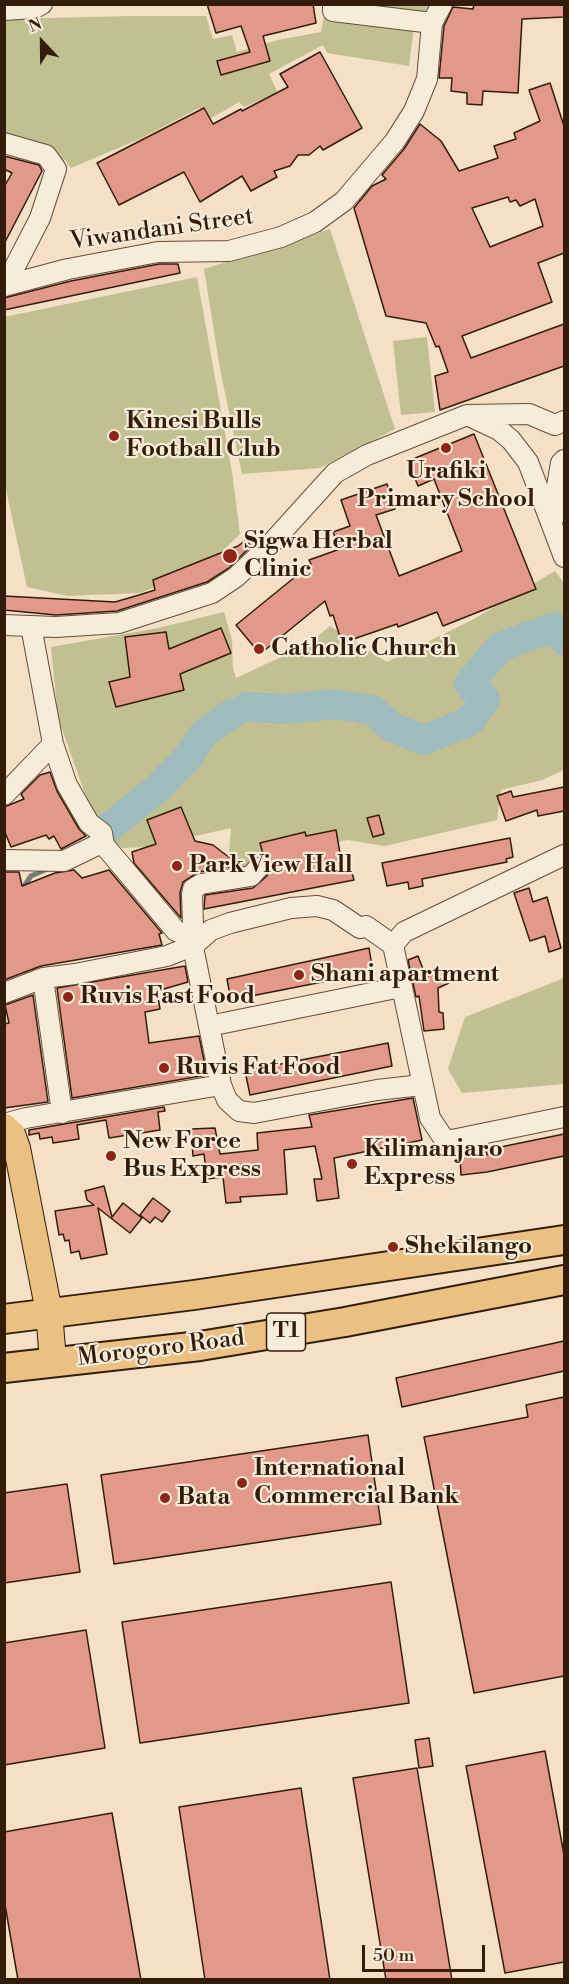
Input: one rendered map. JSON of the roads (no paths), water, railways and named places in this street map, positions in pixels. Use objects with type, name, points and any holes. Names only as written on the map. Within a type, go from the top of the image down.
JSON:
[{"type":"highway","name":"Morogoro Road","points":[[4,1319],[194,1295],[564,1240]]},
{"type":"highway","name":"Morogoro Road","points":[[4,1368],[201,1346],[345,1322],[564,1280]]},
{"type":"main road","points":[[4,1126],[12,1134],[17,1148],[49,1312],[53,1362]]},
{"type":"street","points":[[4,10],[35,8],[42,4]]},
{"type":"street","points":[[333,4],[333,10],[432,23]]},
{"type":"street","name":"Viwandani Street","points":[[5,286],[68,269],[158,252],[229,251],[281,237],[315,222],[344,201],[395,141],[414,111],[426,79],[432,23],[442,4]]},
{"type":"street","points":[[4,143],[46,155],[56,169],[40,218],[5,286]]},
{"type":"street","points":[[4,625],[119,623],[212,594],[244,569],[336,473],[390,444],[467,415],[529,414],[555,425],[564,421]]},
{"type":"street","points":[[467,415],[499,430],[511,440],[528,462],[564,557]]},
{"type":"street","points":[[552,529],[556,492],[561,464],[564,460]]},
{"type":"street","points":[[32,626],[53,744],[68,784],[89,823],[102,833],[104,845],[176,931],[194,941]]},
{"type":"street","points":[[4,795],[53,744]]},
{"type":"street","points":[[4,860],[64,861],[98,845],[104,845]]},
{"type":"street","points":[[393,945],[404,932],[564,855]]},
{"type":"street","points":[[258,868],[251,876],[201,884],[193,889],[194,941],[209,1026],[221,1085],[232,1106],[238,1111],[254,1113],[422,1084]]},
{"type":"street","points":[[4,993],[43,978],[167,956],[211,930],[230,923],[291,908],[317,906],[333,910],[360,928],[366,926],[393,945],[430,1118],[444,1138],[452,1140],[564,1117]]},
{"type":"street","points":[[43,978],[62,1113]]},
{"type":"street","points":[[209,1026],[401,987]]},
{"type":"street","points":[[4,1126],[26,1118],[221,1085]]},
{"type":"waterway","points":[[247,707],[288,709],[333,704],[372,710],[392,727],[424,740],[470,721],[485,699],[469,684],[500,647],[554,627],[564,640]]},
{"type":"waterway","points":[[102,833],[157,789],[189,756],[204,733],[233,713]]},
{"type":"waterway","points":[[22,889],[31,876],[52,867]]},
{"type":"place","name":"Kinesi Bulls Football Club","points":[[114,436]]},
{"type":"place","name":"Urafiki Primary School","points":[[446,448]]},
{"type":"place","name":"Sigwa Herbal Clinic","points":[[230,556]]},
{"type":"place","name":"Catholic Church","points":[[259,649]]},
{"type":"place","name":"Park View Hall","points":[[177,866]]},
{"type":"place","name":"Shani apartment","points":[[299,975]]},
{"type":"place","name":"Ruvis Fast Food","points":[[68,997]]},
{"type":"place","name":"Ruvis Fat Food","points":[[164,1068]]},
{"type":"place","name":"New Force Bus Express","points":[[111,1156]]},
{"type":"place","name":"Kilimanjaro Express","points":[[352,1164]]},
{"type":"place","name":"Shekilango","points":[[393,1247]]},
{"type":"place","name":"International Commercial Bank","points":[[242,1483]]},
{"type":"place","name":"Bata","points":[[165,1498]]}]
